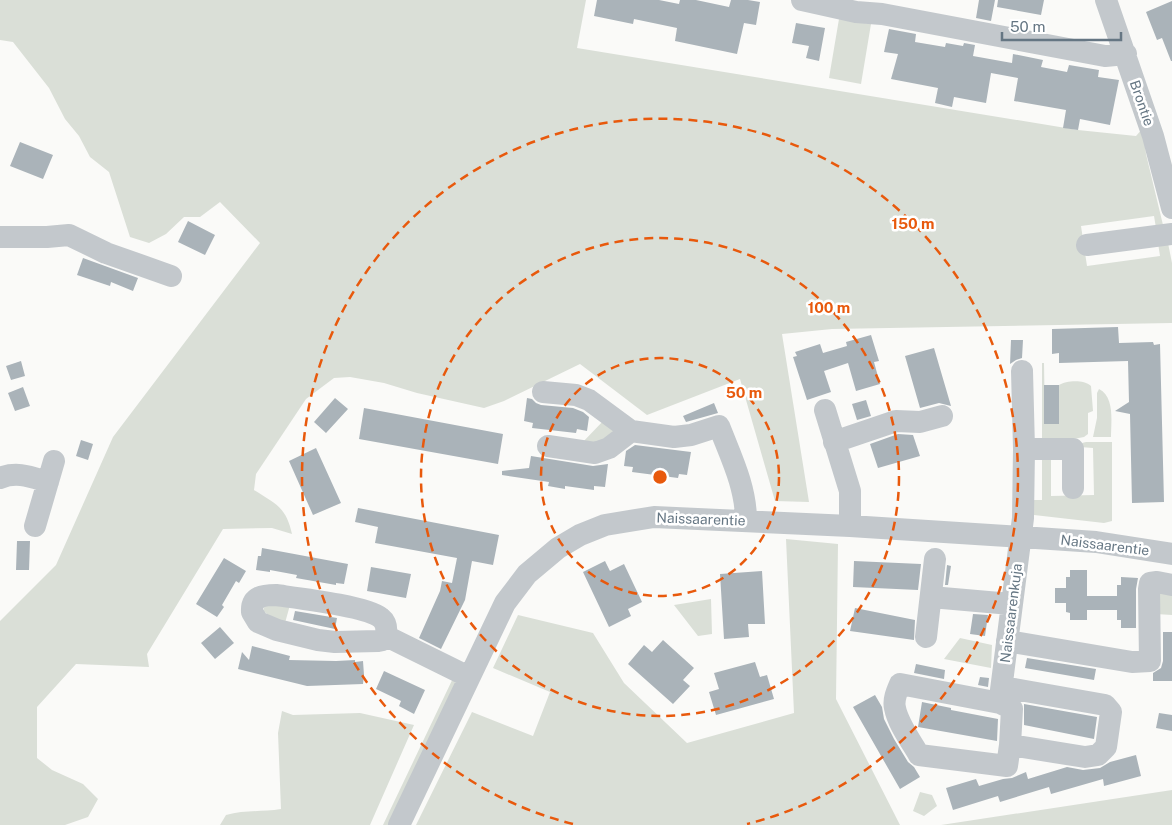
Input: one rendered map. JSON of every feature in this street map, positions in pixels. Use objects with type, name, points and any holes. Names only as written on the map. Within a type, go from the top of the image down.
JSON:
[{"type":"street","points":[[802,0],[857,6],[882,14],[1105,56],[1126,54]]},
{"type":"street","name":"Brontie","points":[[1106,0],[1126,54],[1163,133],[1172,208]]},
{"type":"street","points":[[1086,245],[1172,234]]},
{"type":"street","points":[[0,237],[69,235],[106,253],[170,276]]},
{"type":"street","name":"Naissaarenkuja","points":[[1001,697],[1023,518],[1022,371]]},
{"type":"street","points":[[542,392],[576,395],[588,400],[631,431],[674,437],[691,435],[719,426],[744,490],[746,520]]},
{"type":"street","points":[[825,410],[850,491],[850,526]]},
{"type":"street","points":[[834,442],[896,420],[920,422],[942,416]]},
{"type":"street","points":[[548,446],[595,453],[609,448],[631,431]]},
{"type":"street","points":[[1024,449],[1073,449],[1074,488]]},
{"type":"street","points":[[0,478],[9,474],[51,472],[35,526]]},
{"type":"street","name":"Naissaarentie","points":[[399,825],[505,603],[527,574],[558,548],[580,535],[605,525],[654,517],[746,520],[1021,536],[1096,542],[1172,554]]},
{"type":"street","points":[[926,637],[935,560]]},
{"type":"street","points":[[1007,641],[1132,662],[1150,661],[1150,583],[1157,582],[1172,585]]},
{"type":"street","points":[[276,594],[356,608],[382,618],[386,636],[378,642],[318,640],[278,630],[258,622],[254,617],[252,607],[253,603],[260,596],[276,594]]},
{"type":"street","points":[[931,597],[1011,604]]},
{"type":"street","points":[[386,636],[469,677]]},
{"type":"street","points":[[900,684],[1001,697],[1012,709],[1007,766],[920,755],[902,725],[894,706],[900,684]]},
{"type":"street","points":[[1001,697],[1008,688],[1105,705],[1111,712],[1106,746],[1098,755],[1084,757],[1010,744]]},
{"type":"shaded area","points":[[0,0],[586,0],[577,48],[1078,130],[1136,136],[1143,128],[1146,154],[1163,225],[1156,228],[1154,216],[1081,226],[1087,266],[1160,256],[1158,243],[1168,243],[1172,263],[1172,323],[832,329],[782,334],[809,502],[775,501],[740,379],[647,415],[580,364],[504,401],[484,408],[417,393],[384,383],[350,377],[334,378],[306,399],[256,474],[254,490],[279,507],[287,518],[292,534],[272,528],[223,529],[147,654],[149,667],[76,664],[37,707],[37,758],[52,770],[83,784],[98,799],[88,817],[65,825],[0,825],[0,621],[56,565],[113,437],[260,243],[220,202],[200,217],[184,217],[166,234],[149,243],[130,237],[109,172],[90,157],[79,136],[65,119],[49,88],[13,42],[0,40]]},
{"type":"shaded area","points":[[839,19],[871,24],[861,84],[829,78]]},
{"type":"shaded area","points":[[1042,363],[1044,363],[1045,424],[1059,424],[1059,385],[1075,381],[1084,382],[1091,386],[1093,411],[1088,413],[1088,434],[1084,437],[1042,445]]},
{"type":"shaded area","points":[[1099,389],[1108,398],[1110,404],[1111,437],[1093,437],[1097,418],[1097,393]]},
{"type":"shaded area","points":[[606,418],[624,432],[608,445],[580,445]]},
{"type":"shaded area","points":[[1112,442],[1112,521],[1104,523],[1034,515],[1029,500],[1042,500],[1042,459],[1051,457],[1051,496],[1094,495],[1093,448],[1080,447],[1082,443]]},
{"type":"shaded area","points":[[786,539],[838,544],[836,699],[900,825],[416,825],[472,712],[533,736],[550,692],[493,668],[518,615],[593,633],[624,683],[687,743],[794,713]]},
{"type":"shaded area","points":[[1158,591],[1172,592],[1172,615],[1156,614]]},
{"type":"shaded area","points":[[711,599],[712,634],[698,636],[674,605]]},
{"type":"shaded area","points":[[265,605],[290,605],[285,623],[277,621],[263,611]]},
{"type":"shaded area","points":[[960,638],[992,645],[991,668],[944,659]]},
{"type":"shaded area","points":[[455,674],[462,678],[392,825],[383,825]]},
{"type":"shaded area","points":[[282,711],[293,715],[360,713],[414,725],[370,825],[220,825],[226,815],[281,809],[278,733]]},
{"type":"shaded area","points":[[1172,790],[1172,825],[941,825]]},
{"type":"shaded area","points":[[920,792],[932,795],[937,806],[924,816],[913,811]]},
{"type":"building","points":[[597,0],[659,0],[679,4],[680,0],[696,0],[729,7],[731,0],[760,2],[756,25],[744,23],[737,54],[675,41],[677,28],[634,19],[633,24],[594,16]]},
{"type":"building","points":[[979,0],[995,0],[991,21],[976,18]]},
{"type":"building","points":[[998,0],[1044,0],[1041,15],[997,7]]},
{"type":"building","points":[[1172,1],[1171,61],[1162,38],[1157,40],[1146,12]]},
{"type":"building","points":[[796,23],[825,28],[819,61],[806,58],[809,46],[792,43]]},
{"type":"building","points":[[889,29],[916,34],[915,42],[945,47],[946,43],[963,46],[964,43],[975,45],[973,56],[1012,63],[1013,54],[1043,60],[1041,67],[1067,72],[1069,65],[1099,70],[1098,77],[1119,80],[1110,125],[1080,119],[1078,130],[1063,128],[1066,110],[1014,101],[1018,78],[991,73],[986,103],[954,97],[952,107],[935,103],[938,88],[891,79],[898,54],[884,52]]},
{"type":"building","points":[[20,142],[53,155],[43,179],[10,166]]},
{"type":"building","points":[[188,221],[215,235],[205,255],[178,242]]},
{"type":"building","points":[[83,258],[138,278],[133,291],[111,282],[110,286],[77,275]]},
{"type":"building","points":[[1118,327],[1119,343],[1153,342],[1154,345],[1160,344],[1164,502],[1132,503],[1130,414],[1115,411],[1129,402],[1128,361],[1059,363],[1059,353],[1052,354],[1052,329]]},
{"type":"building","points":[[871,335],[879,361],[874,362],[880,384],[856,391],[848,363],[824,371],[831,392],[807,400],[793,357],[797,356],[795,352],[820,344],[823,353],[847,346],[846,342]]},
{"type":"building","points":[[1011,340],[1023,340],[1022,358],[1010,364]]},
{"type":"building","points":[[934,348],[951,406],[939,403],[920,408],[905,356]]},
{"type":"building","points":[[21,361],[25,376],[11,380],[6,366]]},
{"type":"building","points":[[1044,385],[1059,385],[1059,424],[1044,424]]},
{"type":"building","points":[[23,387],[30,406],[15,411],[8,393]]},
{"type":"building","points":[[335,398],[348,409],[326,433],[314,422]]},
{"type":"building","points":[[527,398],[541,405],[573,408],[583,412],[589,417],[587,431],[577,429],[576,433],[532,428],[533,423],[524,421]]},
{"type":"building","points":[[866,400],[871,416],[857,420],[852,404]]},
{"type":"building","points":[[714,403],[718,413],[686,422],[683,416]]},
{"type":"building","points":[[364,408],[503,434],[498,464],[359,439]]},
{"type":"building","points":[[898,434],[913,435],[920,456],[878,468],[870,444]]},
{"type":"building","points":[[81,440],[93,444],[88,460],[76,456]]},
{"type":"building","points":[[635,445],[691,452],[687,475],[679,474],[678,478],[632,472],[633,467],[624,466],[626,451]]},
{"type":"building","points":[[316,448],[341,503],[313,515],[289,461]]},
{"type":"building","points":[[531,456],[593,466],[608,464],[605,487],[594,486],[594,490],[565,486],[565,489],[548,486],[549,482],[502,475],[502,471],[529,468]]},
{"type":"building","points":[[358,508],[499,535],[493,565],[472,561],[465,600],[441,649],[419,638],[440,591],[442,581],[452,583],[457,558],[375,543],[378,527],[355,522]]},
{"type":"building","points":[[17,541],[30,541],[29,570],[16,570]]},
{"type":"building","points":[[262,548],[348,564],[344,584],[336,583],[336,585],[296,578],[297,575],[270,570],[270,572],[256,570],[258,556],[261,556]]},
{"type":"building","points":[[224,558],[246,571],[239,583],[236,581],[222,605],[224,607],[217,617],[196,604]]},
{"type":"building","points":[[605,561],[610,571],[624,564],[642,602],[628,609],[631,616],[609,627],[583,572]]},
{"type":"building","points":[[854,561],[921,564],[918,590],[853,587]]},
{"type":"building","points":[[947,565],[951,566],[948,585],[945,585]]},
{"type":"building","points":[[371,567],[411,574],[406,598],[367,591]]},
{"type":"building","points":[[1070,570],[1087,570],[1087,596],[1117,596],[1117,585],[1121,585],[1121,577],[1138,578],[1136,589],[1136,628],[1121,628],[1121,620],[1117,620],[1117,610],[1087,610],[1087,620],[1070,620],[1070,613],[1066,612],[1066,603],[1055,603],[1055,588],[1066,588],[1066,577],[1070,577]]},
{"type":"building","points":[[762,571],[765,624],[748,624],[749,637],[724,639],[720,574]]},
{"type":"building","points":[[855,608],[915,620],[914,640],[850,631]]},
{"type":"building","points":[[295,611],[337,618],[335,629],[293,620]]},
{"type":"building","points":[[973,614],[988,615],[985,636],[970,634]]},
{"type":"building","points":[[220,627],[234,643],[215,659],[201,643]]},
{"type":"building","points":[[1163,632],[1172,632],[1172,681],[1153,681],[1153,673],[1161,668],[1163,661]]},
{"type":"building","points":[[663,640],[694,668],[683,680],[690,686],[673,704],[628,664],[644,645],[652,652]]},
{"type":"building","points":[[252,646],[290,656],[289,660],[363,661],[363,684],[307,686],[238,669],[242,652],[249,660]]},
{"type":"building","points":[[1027,658],[1096,669],[1094,680],[1025,668]]},
{"type":"building","points":[[755,662],[760,677],[767,675],[774,699],[716,715],[709,692],[719,689],[714,673]]},
{"type":"building","points":[[916,664],[945,670],[944,679],[914,673]]},
{"type":"building","points":[[384,671],[425,690],[414,714],[399,706],[401,701],[376,689]]},
{"type":"building","points":[[980,677],[989,678],[988,687],[978,685]]},
{"type":"building","points":[[875,695],[882,707],[884,719],[894,739],[920,777],[900,789],[853,707]]},
{"type":"building","points":[[922,702],[998,719],[997,741],[918,727]]},
{"type":"building","points":[[1024,704],[1097,717],[1094,739],[1024,725]]},
{"type":"building","points":[[1159,713],[1172,715],[1172,731],[1156,728]]},
{"type":"building","points":[[1136,755],[1141,776],[1104,786],[1103,779],[1051,794],[1049,787],[1000,802],[998,796],[953,810],[946,788],[976,779],[979,786],[1012,778],[1026,772],[1028,779],[1067,767],[1083,770],[1100,768],[1110,762]]}]
